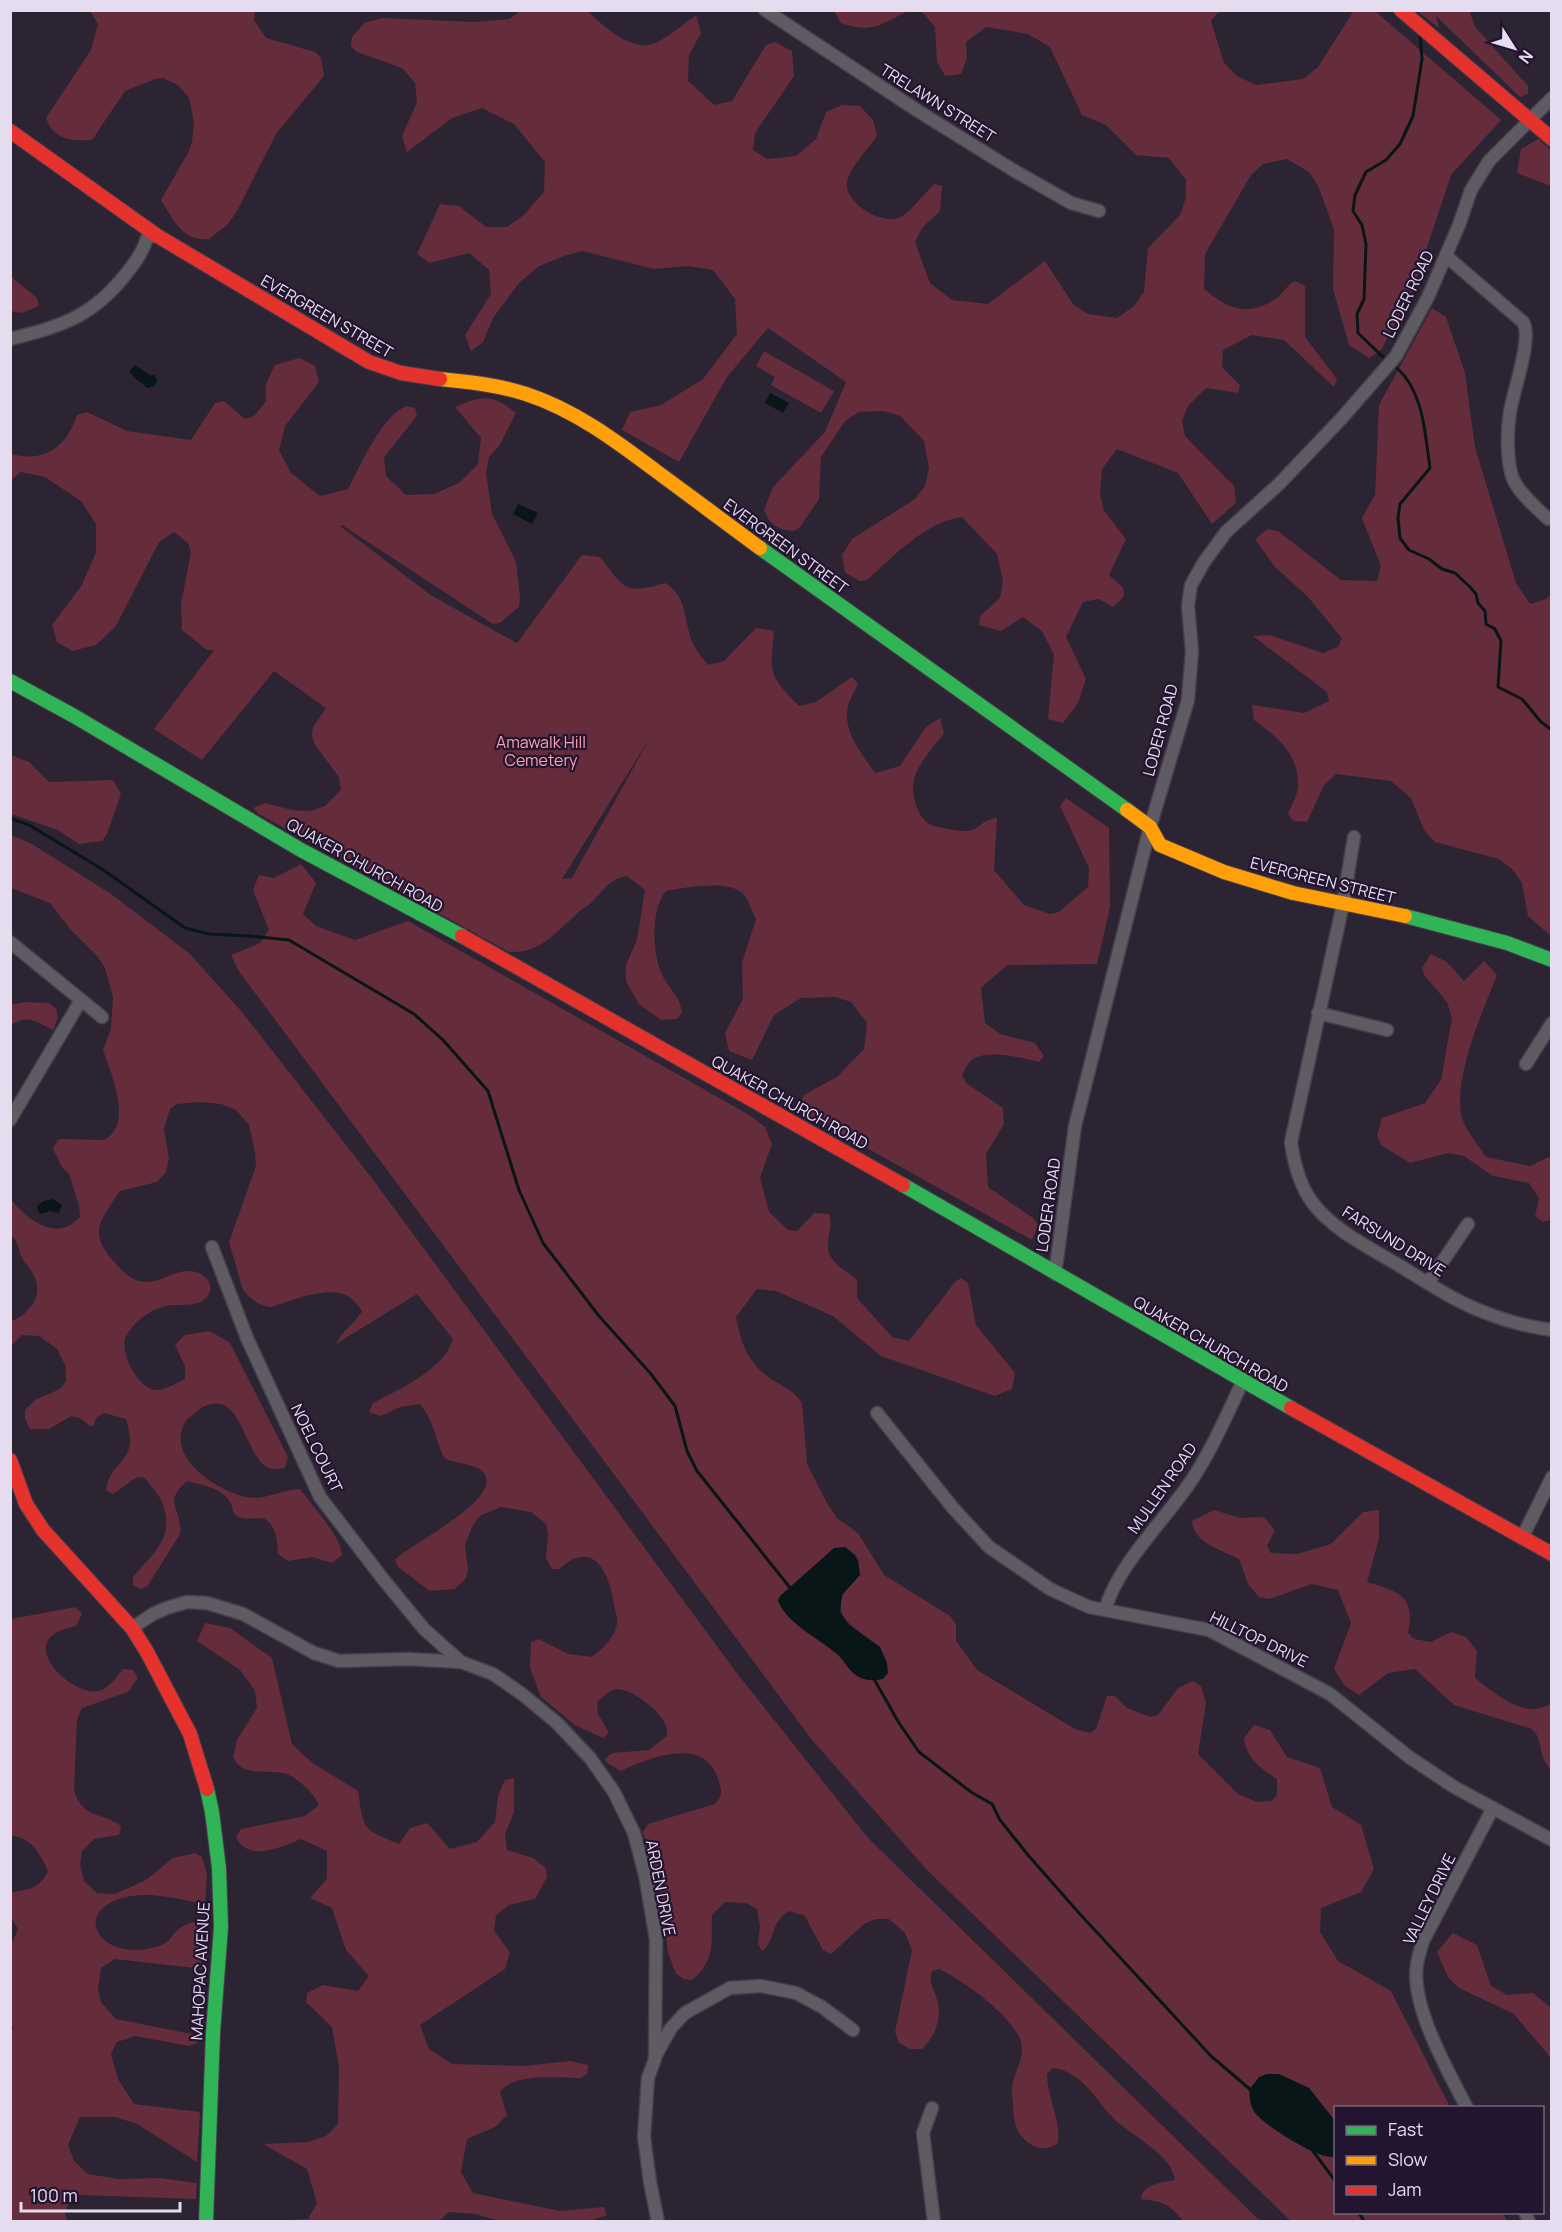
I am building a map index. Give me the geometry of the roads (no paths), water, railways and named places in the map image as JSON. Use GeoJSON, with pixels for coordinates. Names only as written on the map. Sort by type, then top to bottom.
{"type":"FeatureCollection","features":[{"type":"Feature","properties":{"kind":"street","name":"TRELAWN STREET"},"geometry":{"type":"LineString","coordinates":[[765,10],[918,111],[1013,170],[1071,203],[1099,211]]}},
{"type":"Feature","properties":{"kind":"street"},"geometry":{"type":"LineString","coordinates":[[1401,10],[1551,139]]}},
{"type":"Feature","properties":{"kind":"street","name":"LODER ROAD"},"geometry":{"type":"LineString","coordinates":[[1055,1274],[1075,1126],[1150,827],[1189,693],[1192,651],[1188,606],[1191,585],[1196,573],[1226,532],[1292,470],[1341,419],[1396,356],[1420,314],[1446,256],[1471,190],[1489,161],[1551,98]]}},
{"type":"Feature","properties":{"kind":"street","name":"EVERGREEN STREET"},"geometry":{"type":"LineString","coordinates":[[10,131],[156,235],[389,371],[407,376],[493,385],[534,395],[574,413],[1150,827],[1160,845],[1224,872],[1293,893],[1433,922],[1507,943],[1551,960]]}},
{"type":"Feature","properties":{"kind":"street"},"geometry":{"type":"LineString","coordinates":[[10,339],[56,327],[89,311],[110,294],[142,253],[147,238],[156,235]]}},
{"type":"Feature","properties":{"kind":"street"},"geometry":{"type":"LineString","coordinates":[[1446,256],[1523,322],[1527,328],[1527,342],[1510,413],[1509,466],[1515,483],[1548,519]]}},
{"type":"Feature","properties":{"kind":"street","name":"QUAKER CHURCH ROAD"},"geometry":{"type":"LineString","coordinates":[[10,681],[74,716],[301,850],[499,956],[1243,1381],[1551,1554]]}},
{"type":"Feature","properties":{"kind":"street","name":"FARSUND DRIVE"},"geometry":{"type":"LineString","coordinates":[[1354,837],[1343,904],[1291,1142],[1293,1164],[1313,1204],[1328,1219],[1358,1241],[1480,1311],[1532,1327],[1551,1330]]}},
{"type":"Feature","properties":{"kind":"street"},"geometry":{"type":"LineString","coordinates":[[10,942],[102,1017]]}},
{"type":"Feature","properties":{"kind":"street"},"geometry":{"type":"LineString","coordinates":[[10,1120],[81,1000]]}},
{"type":"Feature","properties":{"kind":"street"},"geometry":{"type":"LineString","coordinates":[[1318,1013],[1387,1030]]}},
{"type":"Feature","properties":{"kind":"street"},"geometry":{"type":"LineString","coordinates":[[1526,1064],[1551,1023]]}},
{"type":"Feature","properties":{"kind":"street"},"geometry":{"type":"LineString","coordinates":[[1428,1283],[1468,1224]]}},
{"type":"Feature","properties":{"kind":"street","name":"NOEL COURT"},"geometry":{"type":"LineString","coordinates":[[212,1247],[247,1338],[320,1497],[424,1629],[461,1662]]}},
{"type":"Feature","properties":{"kind":"street","name":"MULLEN ROAD"},"geometry":{"type":"LineString","coordinates":[[1105,1610],[1109,1594],[1207,1455],[1243,1381]]}},
{"type":"Feature","properties":{"kind":"street","name":"HILLTOP DRIVE"},"geometry":{"type":"LineString","coordinates":[[877,1413],[953,1508],[989,1547],[1050,1589],[1089,1607],[1209,1630],[1330,1694],[1409,1757],[1454,1787],[1551,1840]]}},
{"type":"Feature","properties":{"kind":"street","name":"MAHOPAC AVENUE"},"geometry":{"type":"LineString","coordinates":[[10,1460],[26,1504],[42,1530],[132,1628],[147,1652],[190,1734],[202,1770],[212,1812],[218,1859],[221,1927],[213,2033],[206,2222]]}},
{"type":"Feature","properties":{"kind":"street"},"geometry":{"type":"LineString","coordinates":[[1522,1538],[1551,1477]]}},
{"type":"Feature","properties":{"kind":"street","name":"ARDEN DRIVE"},"geometry":{"type":"LineString","coordinates":[[132,1628],[167,1608],[187,1602],[207,1603],[243,1614],[314,1653],[339,1661],[408,1659],[461,1662],[493,1674],[557,1723],[596,1766],[614,1792],[634,1833],[645,1875],[656,1940],[655,2059],[648,2078],[644,2137],[658,2222]]}},
{"type":"Feature","properties":{"kind":"street","name":"VALLEY DRIVE"},"geometry":{"type":"LineString","coordinates":[[1466,2106],[1424,2018],[1417,1985],[1416,1965],[1423,1941],[1493,1808]]}},
{"type":"Feature","properties":{"kind":"street"},"geometry":{"type":"LineString","coordinates":[[655,2059],[671,2028],[685,2013],[730,1988],[761,1986],[796,1993],[822,2007],[853,2030]]}},
{"type":"Feature","properties":{"kind":"street"},"geometry":{"type":"LineString","coordinates":[[932,2108],[922,2133],[934,2222]]}},
{"type":"Feature","properties":{"kind":"waterway"},"geometry":{"type":"LineString","coordinates":[[1383,357],[1358,333],[1357,314],[1364,299],[1366,244],[1362,225],[1353,211],[1355,195],[1366,172],[1386,160],[1400,144],[1413,116],[1422,59],[1420,35]]}},
{"type":"Feature","properties":{"kind":"waterway"},"geometry":{"type":"LineString","coordinates":[[1397,368],[1406,378],[1418,401],[1430,468],[1400,504],[1398,518],[1400,538],[1409,550],[1429,559],[1442,569],[1455,573],[1476,594],[1478,603],[1485,611],[1486,624],[1495,629],[1501,641],[1498,687],[1522,699],[1541,722],[1552,730]]}},
{"type":"Feature","properties":{"kind":"waterway"},"geometry":{"type":"LineString","coordinates":[[10,818],[29,825],[102,869],[185,928],[209,934],[289,940],[414,1014],[443,1040],[488,1091],[519,1190],[543,1243],[599,1316],[651,1374],[675,1406],[687,1451],[697,1471],[791,1589]]}},
{"type":"Feature","properties":{"kind":"waterway"},"geometry":{"type":"LineString","coordinates":[[874,1679],[899,1723],[919,1752],[971,1792],[992,1804],[1000,1820],[1079,1913],[1211,2056],[1252,2091]]}},
{"type":"Feature","properties":{"kind":"waterway"},"geometry":{"type":"LineString","coordinates":[[1310,2147],[1334,2179]]}},
{"type":"Feature","properties":{"kind":"waterway"},"geometry":{"type":"LineString","coordinates":[[1359,2214],[1365,2222]]}},
{"type":"Feature","properties":{"kind":"park label","name":"Amawalk Hill Cemetery"},"geometry":{"type":"Point","coordinates":[541,751]}}]}
